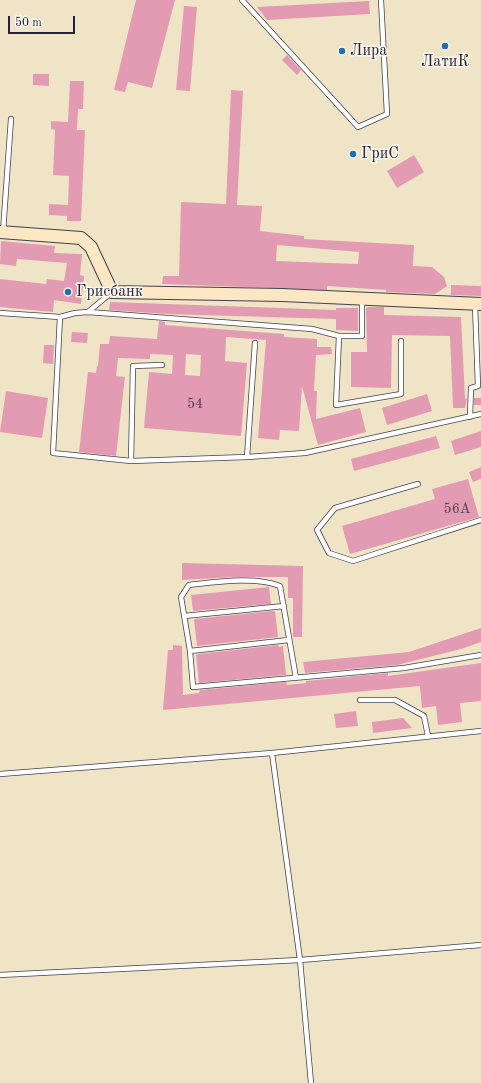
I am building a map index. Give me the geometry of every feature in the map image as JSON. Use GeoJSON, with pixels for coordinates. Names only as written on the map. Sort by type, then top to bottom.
{"type":"FeatureCollection","features":[{"type":"Feature","properties":{"kind":"street"},"geometry":{"type":"LineString","coordinates":[[1,232],[82,238],[91,247],[112,292],[282,295],[478,303]]}},
{"type":"Feature","properties":{"kind":"lane"},"geometry":{"type":"LineString","coordinates":[[242,0],[358,127],[387,114],[381,0]]}},
{"type":"Feature","properties":{"kind":"lane"},"geometry":{"type":"LineString","coordinates":[[1,232],[11,120]]}},
{"type":"Feature","properties":{"kind":"lane"},"geometry":{"type":"LineString","coordinates":[[88,312],[112,292]]}},
{"type":"Feature","properties":{"kind":"lane"},"geometry":{"type":"LineString","coordinates":[[0,313],[60,317],[75,313],[88,312],[312,329],[339,336],[362,336],[362,299]]}},
{"type":"Feature","properties":{"kind":"lane"},"geometry":{"type":"LineString","coordinates":[[470,417],[471,388],[478,386],[478,303]]}},
{"type":"Feature","properties":{"kind":"lane"},"geometry":{"type":"LineString","coordinates":[[60,317],[52,453],[131,461],[247,457],[305,453],[481,414]]}},
{"type":"Feature","properties":{"kind":"lane"},"geometry":{"type":"LineString","coordinates":[[339,336],[336,405],[401,394],[401,341]]}},
{"type":"Feature","properties":{"kind":"lane"},"geometry":{"type":"LineString","coordinates":[[247,457],[255,344]]}},
{"type":"Feature","properties":{"kind":"lane"},"geometry":{"type":"LineString","coordinates":[[131,461],[133,366],[162,365]]}},
{"type":"Feature","properties":{"kind":"lane"},"geometry":{"type":"LineString","coordinates":[[418,484],[335,508],[317,530],[329,553],[353,561],[481,520]]}},
{"type":"Feature","properties":{"kind":"lane"},"geometry":{"type":"LineString","coordinates":[[296,678],[280,586],[276,584],[256,582],[218,582],[189,585],[181,597],[190,651],[193,687],[296,678],[404,668],[480,655]]}},
{"type":"Feature","properties":{"kind":"lane"},"geometry":{"type":"LineString","coordinates":[[184,616],[284,606]]}},
{"type":"Feature","properties":{"kind":"lane"},"geometry":{"type":"LineString","coordinates":[[190,651],[289,640]]}},
{"type":"Feature","properties":{"kind":"lane"},"geometry":{"type":"LineString","coordinates":[[360,700],[395,700],[424,716],[428,736]]}},
{"type":"Feature","properties":{"kind":"lane"},"geometry":{"type":"LineString","coordinates":[[0,774],[272,753],[481,730]]}},
{"type":"Feature","properties":{"kind":"lane"},"geometry":{"type":"LineString","coordinates":[[272,753],[300,960],[311,1083]]}},
{"type":"Feature","properties":{"kind":"lane"},"geometry":{"type":"LineString","coordinates":[[0,975],[300,960],[481,945]]}},
{"type":"Feature","properties":{"kind":"building"},"geometry":{"type":"Polygon","coordinates":[[[136,0],[175,0],[152,88],[128,82],[125,92],[114,90],[136,0]]]}},
{"type":"Feature","properties":{"kind":"building"},"geometry":{"type":"Polygon","coordinates":[[[369,1],[370,14],[267,20],[257,7],[369,1]]]}},
{"type":"Feature","properties":{"kind":"building"},"geometry":{"type":"Polygon","coordinates":[[[184,6],[197,7],[190,91],[176,90],[184,6]]]}},
{"type":"Feature","properties":{"kind":"building"},"geometry":{"type":"Polygon","coordinates":[[[287,55],[301,70],[297,75],[282,60],[287,55]]]}},
{"type":"Feature","properties":{"kind":"building"},"geometry":{"type":"Polygon","coordinates":[[[33,74],[49,74],[49,86],[33,85],[33,74]]]}},
{"type":"Feature","properties":{"kind":"building"},"geometry":{"type":"Polygon","coordinates":[[[70,81],[84,81],[83,109],[78,109],[77,130],[85,130],[81,221],[67,221],[67,216],[49,215],[49,204],[68,205],[69,176],[53,175],[55,130],[51,129],[51,121],[68,122],[70,81]]]}},
{"type":"Feature","properties":{"kind":"building"},"geometry":{"type":"Polygon","coordinates":[[[231,90],[243,91],[237,205],[262,206],[260,231],[304,236],[304,239],[414,245],[413,266],[432,267],[444,277],[447,286],[435,294],[386,292],[386,290],[327,286],[327,290],[162,284],[163,276],[179,276],[181,202],[226,204],[231,90]],[[277,245],[276,261],[358,264],[359,252],[277,245]]]}},
{"type":"Feature","properties":{"kind":"building"},"geometry":{"type":"Polygon","coordinates":[[[414,155],[424,172],[397,188],[387,171],[414,155]]]}},
{"type":"Feature","properties":{"kind":"building"},"geometry":{"type":"Polygon","coordinates":[[[1,241],[55,246],[54,253],[82,254],[80,275],[84,276],[81,304],[54,300],[53,312],[0,307],[0,279],[46,284],[47,279],[64,281],[67,263],[17,259],[16,266],[0,264],[1,241]]]}},
{"type":"Feature","properties":{"kind":"building"},"geometry":{"type":"Polygon","coordinates":[[[451,285],[481,286],[481,296],[451,295],[451,285]]]}},
{"type":"Feature","properties":{"kind":"building"},"geometry":{"type":"Polygon","coordinates":[[[110,302],[336,310],[336,308],[358,308],[358,331],[336,330],[336,319],[166,314],[109,310],[110,302]]]}},
{"type":"Feature","properties":{"kind":"building"},"geometry":{"type":"Polygon","coordinates":[[[384,307],[384,315],[461,317],[465,399],[467,398],[465,408],[453,408],[450,336],[392,335],[391,388],[351,387],[351,352],[367,352],[366,308],[384,307]]]}},
{"type":"Feature","properties":{"kind":"building"},"geometry":{"type":"Polygon","coordinates":[[[159,321],[165,322],[165,325],[284,334],[284,337],[317,339],[317,347],[331,347],[332,354],[316,355],[314,391],[317,391],[316,419],[360,408],[366,432],[318,445],[302,386],[299,431],[280,430],[279,440],[258,438],[266,340],[226,337],[225,361],[247,363],[241,436],[144,428],[149,372],[172,374],[173,355],[150,354],[150,359],[118,358],[116,376],[125,377],[116,456],[79,452],[88,372],[96,373],[100,344],[109,344],[110,336],[157,339],[159,321]],[[186,354],[185,375],[200,376],[201,355],[186,354]]]}},
{"type":"Feature","properties":{"kind":"building"},"geometry":{"type":"Polygon","coordinates":[[[72,332],[88,333],[87,343],[71,342],[72,332]]]}},
{"type":"Feature","properties":{"kind":"building"},"geometry":{"type":"Polygon","coordinates":[[[44,345],[54,345],[53,364],[43,363],[44,345]]]}},
{"type":"Feature","properties":{"kind":"building"},"geometry":{"type":"Polygon","coordinates":[[[6,391],[48,398],[42,438],[0,432],[6,391]]]}},
{"type":"Feature","properties":{"kind":"building"},"geometry":{"type":"Polygon","coordinates":[[[427,394],[432,411],[387,425],[382,408],[427,394]]]}},
{"type":"Feature","properties":{"kind":"building"},"geometry":{"type":"Polygon","coordinates":[[[474,398],[481,398],[481,405],[474,405],[474,398]]]}},
{"type":"Feature","properties":{"kind":"building"},"geometry":{"type":"Polygon","coordinates":[[[481,431],[481,447],[455,455],[451,441],[481,431]]]}},
{"type":"Feature","properties":{"kind":"building"},"geometry":{"type":"Polygon","coordinates":[[[436,436],[440,448],[354,471],[351,459],[436,436]]]}},
{"type":"Feature","properties":{"kind":"building"},"geometry":{"type":"Polygon","coordinates":[[[481,467],[481,479],[473,482],[469,472],[481,467]]]}},
{"type":"Feature","properties":{"kind":"building"},"geometry":{"type":"Polygon","coordinates":[[[468,479],[479,517],[350,554],[342,526],[435,499],[432,489],[468,479]]]}},
{"type":"Feature","properties":{"kind":"building"},"geometry":{"type":"Polygon","coordinates":[[[182,563],[303,566],[302,637],[293,637],[293,598],[288,598],[288,577],[235,577],[182,580],[182,563]]]}},
{"type":"Feature","properties":{"kind":"building"},"geometry":{"type":"Polygon","coordinates":[[[269,587],[271,604],[193,611],[191,595],[269,587]]]}},
{"type":"Feature","properties":{"kind":"building"},"geometry":{"type":"Polygon","coordinates":[[[275,611],[278,637],[197,646],[194,619],[275,611]]]}},
{"type":"Feature","properties":{"kind":"building"},"geometry":{"type":"Polygon","coordinates":[[[481,628],[481,642],[461,649],[397,665],[305,673],[303,662],[409,652],[481,628]]]}},
{"type":"Feature","properties":{"kind":"building"},"geometry":{"type":"Polygon","coordinates":[[[173,645],[182,646],[183,695],[199,693],[200,690],[286,682],[287,685],[306,683],[306,681],[388,673],[388,676],[481,663],[481,701],[460,703],[462,722],[438,725],[436,706],[422,708],[420,686],[163,710],[168,650],[173,650],[173,645]]]}},
{"type":"Feature","properties":{"kind":"building"},"geometry":{"type":"Polygon","coordinates":[[[278,645],[279,647],[283,646],[286,675],[199,683],[196,655],[198,654],[278,645]]]}},
{"type":"Feature","properties":{"kind":"building"},"geometry":{"type":"Polygon","coordinates":[[[356,711],[358,726],[336,728],[334,714],[356,711]]]}},
{"type":"Feature","properties":{"kind":"building"},"geometry":{"type":"Polygon","coordinates":[[[403,718],[412,728],[373,733],[372,722],[403,718]]]}},
{"type":"Feature","properties":{"kind":"place","name":"ЛатиК"},"geometry":{"type":"Point","coordinates":[445,46]}},
{"type":"Feature","properties":{"kind":"place","name":"Лира"},"geometry":{"type":"Point","coordinates":[342,51]}},
{"type":"Feature","properties":{"kind":"place","name":"ГриС"},"geometry":{"type":"Point","coordinates":[353,154]}},
{"type":"Feature","properties":{"kind":"place","name":"Грисбанк"},"geometry":{"type":"Point","coordinates":[68,292]}}]}
